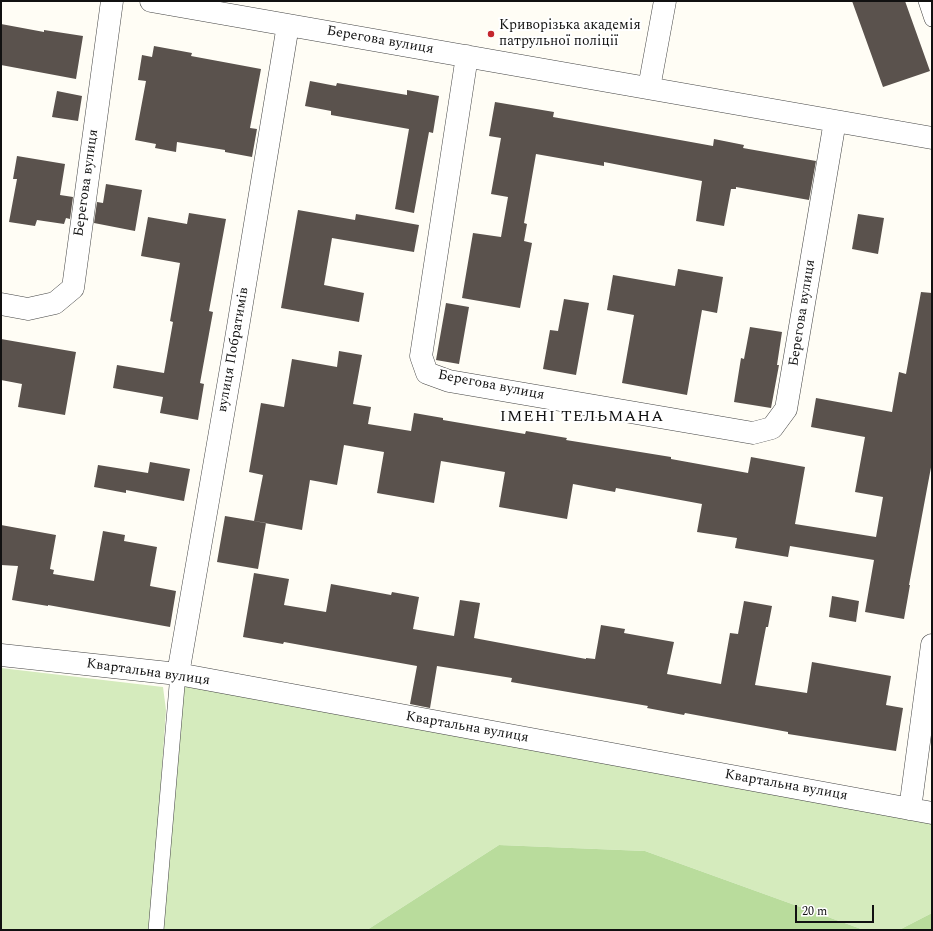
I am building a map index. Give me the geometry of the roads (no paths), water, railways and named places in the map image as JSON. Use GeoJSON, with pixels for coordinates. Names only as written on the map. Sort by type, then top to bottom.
{"type":"FeatureCollection","features":[{"type":"Feature","properties":{"kind":"street","name":"Берегова вулиця"},"geometry":{"type":"LineString","coordinates":[[1,304],[28,309],[55,303],[73,288],[112,1]]}},
{"type":"Feature","properties":{"kind":"street","name":"Берегова вулиця"},"geometry":{"type":"LineString","coordinates":[[151,1],[932,138]]}},
{"type":"Feature","properties":{"kind":"street"},"geometry":{"type":"LineString","coordinates":[[649,88],[665,1]]}},
{"type":"Feature","properties":{"kind":"street","name":"вулиця Побратимів"},"geometry":{"type":"LineString","coordinates":[[178,674],[232,364],[288,25]]}},
{"type":"Feature","properties":{"kind":"street","name":"Берегова вулиця"},"geometry":{"type":"LineString","coordinates":[[467,56],[421,356],[427,373],[449,381],[753,434],[772,428],[786,409],[835,121]]}},
{"type":"Feature","properties":{"kind":"street"},"geometry":{"type":"LineString","coordinates":[[910,809],[932,645]]}},
{"type":"Feature","properties":{"kind":"street","name":"Квартальна вулиця"},"geometry":{"type":"LineString","coordinates":[[1,655],[178,674],[932,813]]}},
{"type":"Feature","properties":{"kind":"lane"},"geometry":{"type":"LineString","coordinates":[[926,1],[932,19]]}},
{"type":"Feature","properties":{"kind":"lane"},"geometry":{"type":"LineString","coordinates":[[156,930],[178,674]]}},
{"type":"Feature","properties":{"kind":"place","name":"Криворізька академія патрульної поліції"},"geometry":{"type":"Point","coordinates":[491,34]}},
{"type":"Feature","properties":{"kind":"district","name":"ІМЕНІ ТЕЛЬМАНА"},"geometry":{"type":"Point","coordinates":[582,418]}}]}
